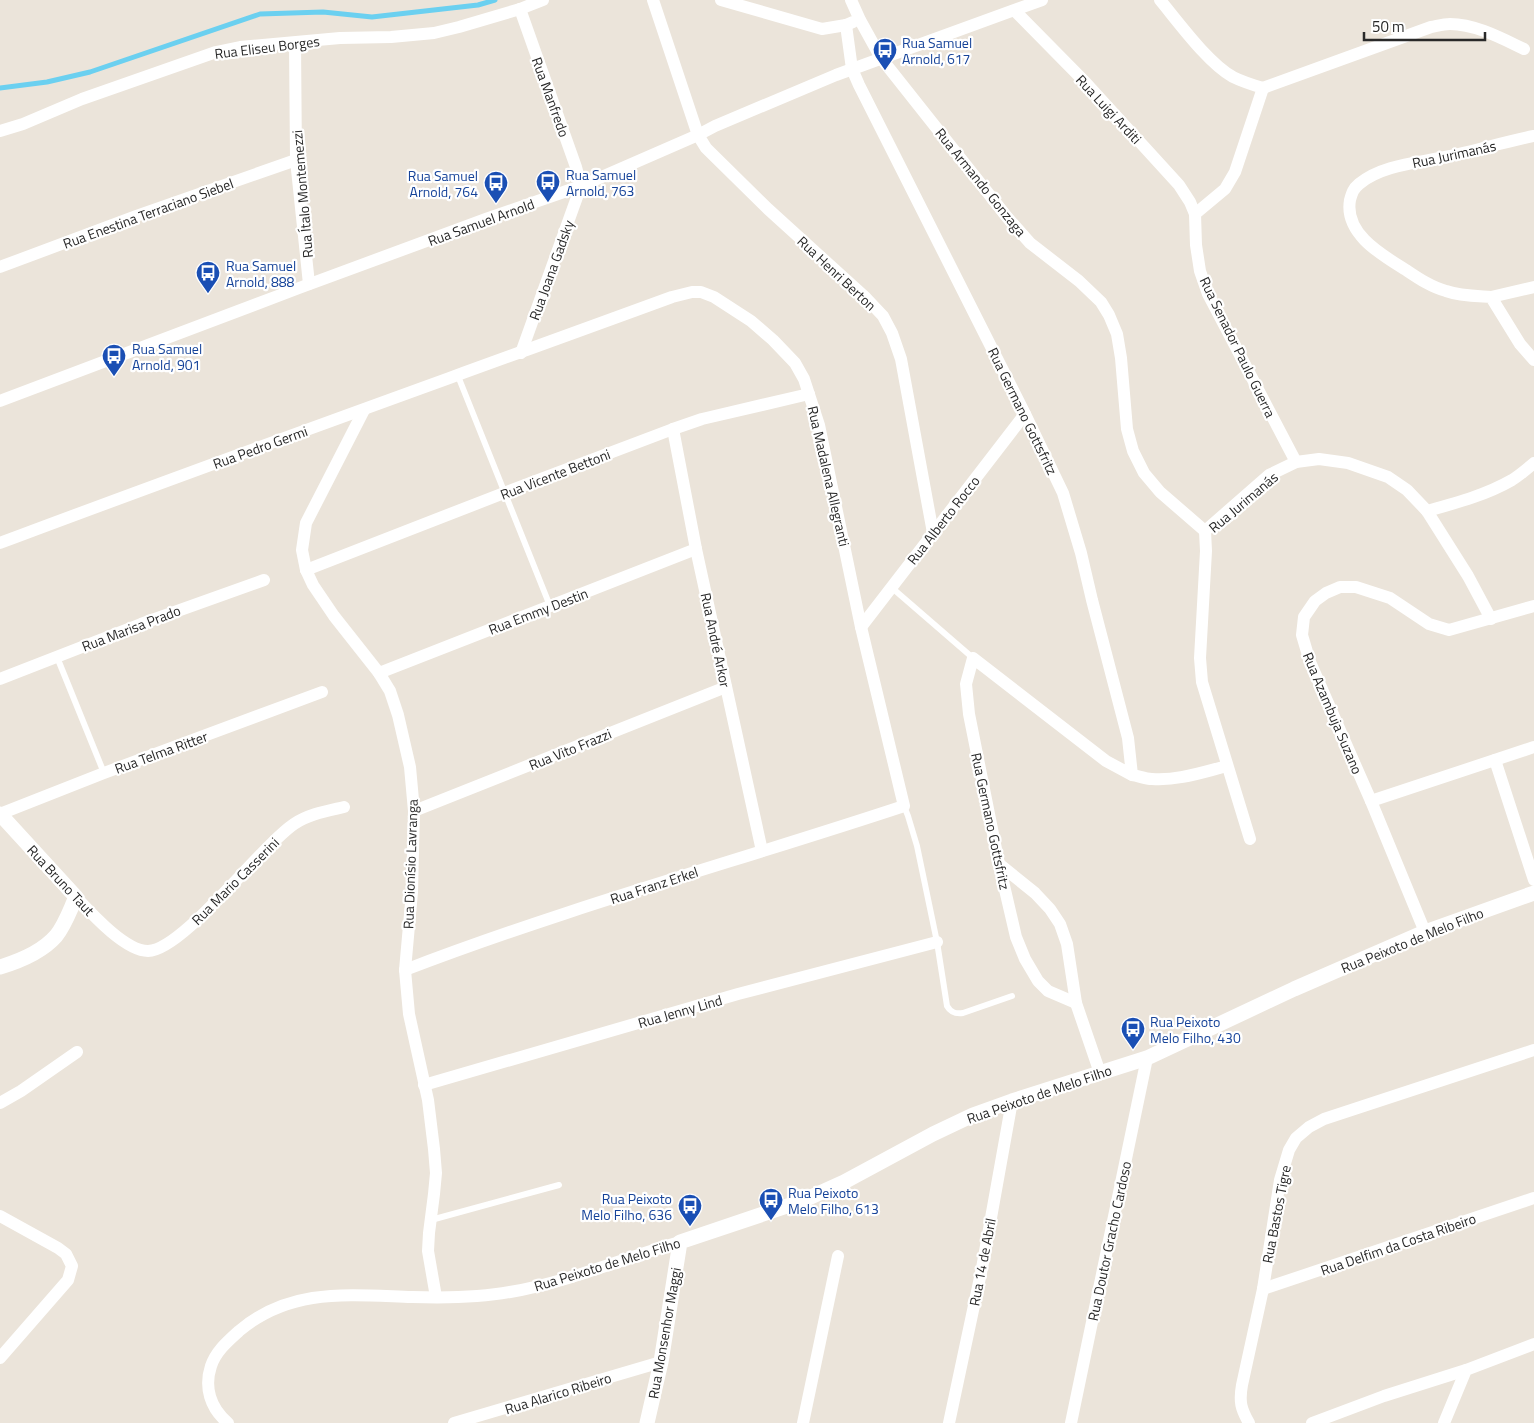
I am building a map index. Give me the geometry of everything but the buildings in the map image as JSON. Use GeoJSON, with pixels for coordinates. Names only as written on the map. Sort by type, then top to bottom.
{"type":"FeatureCollection","features":[{"type":"Feature","properties":{"kind":"street","name":"Rua Eliseu Borges"},"geometry":{"type":"LineString","coordinates":[[0,131],[23,124],[82,99],[216,52],[340,38],[391,37],[434,33],[520,9],[543,0]]}},
{"type":"Feature","properties":{"kind":"street","name":"Rua Henri Berton"},"geometry":{"type":"LineString","coordinates":[[654,0],[698,135],[706,148],[768,209],[866,298],[882,316],[892,333],[901,358],[933,533]]}},
{"type":"Feature","properties":{"kind":"street"},"geometry":{"type":"LineString","coordinates":[[721,0],[822,29],[846,25],[860,20]]}},
{"type":"Feature","properties":{"kind":"street","name":"Rua Armando Gonzaga"},"geometry":{"type":"LineString","coordinates":[[851,0],[881,58],[1007,217],[1030,243],[1079,281],[1101,302],[1109,315],[1116,334],[1121,358],[1127,428],[1133,451],[1144,473],[1160,492],[1205,531]]}},
{"type":"Feature","properties":{"kind":"street","name":"Rua Samuel Arnold"},"geometry":{"type":"LineString","coordinates":[[0,401],[309,284],[581,186],[715,126],[852,69],[1042,0]]}},
{"type":"Feature","properties":{"kind":"street"},"geometry":{"type":"LineString","coordinates":[[1160,0],[1216,64],[1232,76],[1263,88],[1430,27],[1448,24],[1460,24],[1475,28],[1524,49]]}},
{"type":"Feature","properties":{"kind":"street","name":"Rua Manfredo"},"geometry":{"type":"LineString","coordinates":[[520,9],[581,186]]}},
{"type":"Feature","properties":{"kind":"street","name":"Rua Luigi Arditi"},"geometry":{"type":"LineString","coordinates":[[1015,11],[1086,83],[1179,185],[1195,214]]}},
{"type":"Feature","properties":{"kind":"street","name":"Rua Germano Gottsfritz"},"geometry":{"type":"LineString","coordinates":[[846,25],[852,69],[859,85],[1060,485],[1073,523],[1128,738],[1132,775]]}},
{"type":"Feature","properties":{"kind":"street","name":"Rua Ítalo Montemezzi"},"geometry":{"type":"LineString","coordinates":[[295,43],[296,160],[309,284]]}},
{"type":"Feature","properties":{"kind":"street"},"geometry":{"type":"LineString","coordinates":[[1195,214],[1225,189],[1235,172],[1263,88]]}},
{"type":"Feature","properties":{"kind":"street","name":"Rua Jurimanás"},"geometry":{"type":"LineString","coordinates":[[1534,136],[1444,158],[1400,166],[1377,174],[1360,183],[1352,192],[1349,206],[1353,221],[1362,236],[1376,250],[1422,280],[1445,291],[1491,297],[1534,287]]}},
{"type":"Feature","properties":{"kind":"street","name":"Rua Enestina Terraciano Siebel"},"geometry":{"type":"LineString","coordinates":[[0,267],[136,216],[296,160]]}},
{"type":"Feature","properties":{"kind":"street","name":"Rua Joana Gadsky"},"geometry":{"type":"LineString","coordinates":[[521,353],[581,186]]}},
{"type":"Feature","properties":{"kind":"street","name":"Rua Senador Paulo Guerra"},"geometry":{"type":"LineString","coordinates":[[1195,214],[1197,254],[1200,271],[1208,294],[1296,462]]}},
{"type":"Feature","properties":{"kind":"street","name":"Rua Madalena Allegranti"},"geometry":{"type":"LineString","coordinates":[[521,353],[672,297],[692,292],[701,292],[714,297],[743,316],[773,340],[795,363],[804,379],[819,425],[862,627],[904,806]]}},
{"type":"Feature","properties":{"kind":"street"},"geometry":{"type":"LineString","coordinates":[[1491,297],[1520,344],[1534,360]]}},
{"type":"Feature","properties":{"kind":"street","name":"Rua Pedro Germi"},"geometry":{"type":"LineString","coordinates":[[0,543],[173,478],[521,353]]}},
{"type":"Feature","properties":{"kind":"street","name":"Rua Vicente Bettoni"},"geometry":{"type":"LineString","coordinates":[[306,570],[673,429],[702,419],[809,394]]}},
{"type":"Feature","properties":{"kind":"street","name":"Rua Dionísio Lavranga"},"geometry":{"type":"LineString","coordinates":[[364,410],[306,522],[302,550],[306,570],[313,585],[390,691],[398,715],[410,767],[414,811],[412,892],[405,970],[409,1014],[430,1116],[436,1173],[428,1251],[436,1297]]}},
{"type":"Feature","properties":{"kind":"street","name":"Rua Alberto Rocco"},"geometry":{"type":"LineString","coordinates":[[862,627],[1025,414]]}},
{"type":"Feature","properties":{"kind":"street","name":"Rua André Arkor"},"geometry":{"type":"LineString","coordinates":[[673,429],[696,549],[762,851]]}},
{"type":"Feature","properties":{"kind":"street","name":"Rua Jurimanás"},"geometry":{"type":"LineString","coordinates":[[1250,839],[1202,682],[1200,658],[1206,551],[1205,531],[1270,475],[1296,462],[1319,459],[1348,463],[1388,477],[1407,490],[1427,511],[1468,576],[1491,619]]}},
{"type":"Feature","properties":{"kind":"street"},"geometry":{"type":"LineString","coordinates":[[1427,511],[1468,499],[1492,489],[1513,479],[1534,463]]}},
{"type":"Feature","properties":{"kind":"street","name":"Rua Emmy Destin"},"geometry":{"type":"LineString","coordinates":[[379,674],[696,549]]}},
{"type":"Feature","properties":{"kind":"street","name":"Rua Marisa Prado"},"geometry":{"type":"LineString","coordinates":[[0,679],[141,624],[264,580]]}},
{"type":"Feature","properties":{"kind":"street","name":"Rua Azambuja Suzano"},"geometry":{"type":"LineString","coordinates":[[1425,932],[1371,801],[1310,662],[1302,635],[1304,617],[1314,601],[1340,587],[1356,587],[1390,598],[1429,624],[1449,630],[1534,606]]}},
{"type":"Feature","properties":{"kind":"street"},"geometry":{"type":"LineString","coordinates":[[973,658],[1106,761],[1132,775],[1166,780],[1227,766]]}},
{"type":"Feature","properties":{"kind":"street","name":"Rua Germano Gottsfritz"},"geometry":{"type":"LineString","coordinates":[[973,658],[966,684],[967,696],[999,864],[1016,937],[1025,959],[1038,981],[1048,990],[1076,1003]]}},
{"type":"Feature","properties":{"kind":"street","name":"Rua Vito Frazzi"},"geometry":{"type":"LineString","coordinates":[[414,811],[726,687]]}},
{"type":"Feature","properties":{"kind":"street","name":"Rua Telma Ritter"},"geometry":{"type":"LineString","coordinates":[[0,814],[322,692]]}},
{"type":"Feature","properties":{"kind":"street"},"geometry":{"type":"LineString","coordinates":[[1371,801],[1534,747]]}},
{"type":"Feature","properties":{"kind":"street"},"geometry":{"type":"LineString","coordinates":[[1494,760],[1534,880]]}},
{"type":"Feature","properties":{"kind":"street","name":"Rua Franz Erkel"},"geometry":{"type":"LineString","coordinates":[[405,970],[542,920],[904,806]]}},
{"type":"Feature","properties":{"kind":"street","name":"Rua Mario Casserini"},"geometry":{"type":"LineString","coordinates":[[126,943],[148,951],[160,948],[187,928],[293,825],[311,815],[344,807]]}},
{"type":"Feature","properties":{"kind":"street","name":"Rua Bruno Taut"},"geometry":{"type":"LineString","coordinates":[[0,814],[76,897],[126,943]]}},
{"type":"Feature","properties":{"kind":"street"},"geometry":{"type":"LineString","coordinates":[[999,864],[1035,893],[1050,909],[1060,924],[1067,944],[1076,1003],[1100,1073]]}},
{"type":"Feature","properties":{"kind":"street","name":"Rua Peixoto de Melo Filho"},"geometry":{"type":"LineString","coordinates":[[228,1423],[212,1405],[208,1391],[208,1378],[217,1354],[227,1341],[247,1324],[274,1309],[297,1300],[324,1296],[368,1294],[436,1297],[477,1296],[510,1292],[556,1281],[680,1242],[802,1201],[844,1182],[933,1134],[973,1115],[1147,1058],[1294,989],[1425,932],[1534,894]]}},
{"type":"Feature","properties":{"kind":"street"},"geometry":{"type":"LineString","coordinates":[[0,967],[28,957],[56,936],[64,924],[76,897]]}},
{"type":"Feature","properties":{"kind":"street","name":"Rua Jenny Lind"},"geometry":{"type":"LineString","coordinates":[[424,1085],[738,994],[937,942]]}},
{"type":"Feature","properties":{"kind":"street","name":"Rua Bastos Tigre"},"geometry":{"type":"LineString","coordinates":[[1250,1423],[1243,1412],[1240,1399],[1263,1289],[1280,1180],[1289,1150],[1296,1138],[1309,1127],[1324,1120],[1534,1050]]}},
{"type":"Feature","properties":{"kind":"street"},"geometry":{"type":"LineString","coordinates":[[0,1103],[21,1091],[77,1052]]}},
{"type":"Feature","properties":{"kind":"street","name":"Rua Doutor Gracho Cardoso"},"geometry":{"type":"LineString","coordinates":[[1071,1423],[1147,1058]]}},
{"type":"Feature","properties":{"kind":"street","name":"Rua 14 de Abril"},"geometry":{"type":"LineString","coordinates":[[949,1423],[982,1268],[1012,1101]]}},
{"type":"Feature","properties":{"kind":"street","name":"Rua Delfim da Costa Ribeiro"},"geometry":{"type":"LineString","coordinates":[[1263,1289],[1534,1198]]}},
{"type":"Feature","properties":{"kind":"street"},"geometry":{"type":"LineString","coordinates":[[0,1216],[58,1248],[66,1254],[72,1266],[68,1280],[0,1358]]}},
{"type":"Feature","properties":{"kind":"street","name":"Rua Monsenhor Maggi"},"geometry":{"type":"LineString","coordinates":[[647,1423],[661,1362],[680,1242]]}},
{"type":"Feature","properties":{"kind":"street"},"geometry":{"type":"LineString","coordinates":[[802,1423],[838,1256]]}},
{"type":"Feature","properties":{"kind":"street"},"geometry":{"type":"LineString","coordinates":[[1312,1423],[1384,1396],[1466,1370],[1534,1344]]}},
{"type":"Feature","properties":{"kind":"street","name":"Rua Alarico Ribeiro"},"geometry":{"type":"LineString","coordinates":[[454,1423],[661,1362]]}},
{"type":"Feature","properties":{"kind":"street"},"geometry":{"type":"LineString","coordinates":[[1444,1423],[1466,1370]]}},
{"type":"Feature","properties":{"kind":"lane"},"geometry":{"type":"LineString","coordinates":[[458,376],[550,606]]}},
{"type":"Feature","properties":{"kind":"lane"},"geometry":{"type":"LineString","coordinates":[[891,587],[973,658]]}},
{"type":"Feature","properties":{"kind":"lane"},"geometry":{"type":"LineString","coordinates":[[57,657],[104,773]]}},
{"type":"Feature","properties":{"kind":"lane"},"geometry":{"type":"LineString","coordinates":[[904,806],[917,846],[937,942],[945,999],[950,1011],[956,1014],[963,1013],[1012,996]]}},
{"type":"Feature","properties":{"kind":"lane"},"geometry":{"type":"LineString","coordinates":[[431,1220],[560,1185]]}},
{"type":"Feature","properties":{"kind":"waterway"},"geometry":{"type":"LineString","coordinates":[[0,88],[47,82],[90,72],[260,14],[323,12],[372,17],[478,5],[495,0]]}},
{"type":"Feature","properties":{"kind":"place","name":"Rua Samuel Arnold, 617"},"geometry":{"type":"Point","coordinates":[885,71]}},
{"type":"Feature","properties":{"kind":"place","name":"Rua Samuel Arnold, 763"},"geometry":{"type":"Point","coordinates":[548,203]}},
{"type":"Feature","properties":{"kind":"place","name":"Rua Samuel Arnold, 764"},"geometry":{"type":"Point","coordinates":[496,204]}},
{"type":"Feature","properties":{"kind":"place","name":"Rua Samuel Arnold, 888"},"geometry":{"type":"Point","coordinates":[208,294]}},
{"type":"Feature","properties":{"kind":"place","name":"Rua Samuel Arnold, 901"},"geometry":{"type":"Point","coordinates":[114,377]}},
{"type":"Feature","properties":{"kind":"place","name":"Rua Peixoto Melo Filho, 430"},"geometry":{"type":"Point","coordinates":[1133,1050]}},
{"type":"Feature","properties":{"kind":"place","name":"Rua Peixoto Melo Filho, 613"},"geometry":{"type":"Point","coordinates":[771,1221]}},
{"type":"Feature","properties":{"kind":"place","name":"Rua Peixoto Melo Filho, 636"},"geometry":{"type":"Point","coordinates":[690,1227]}}]}
